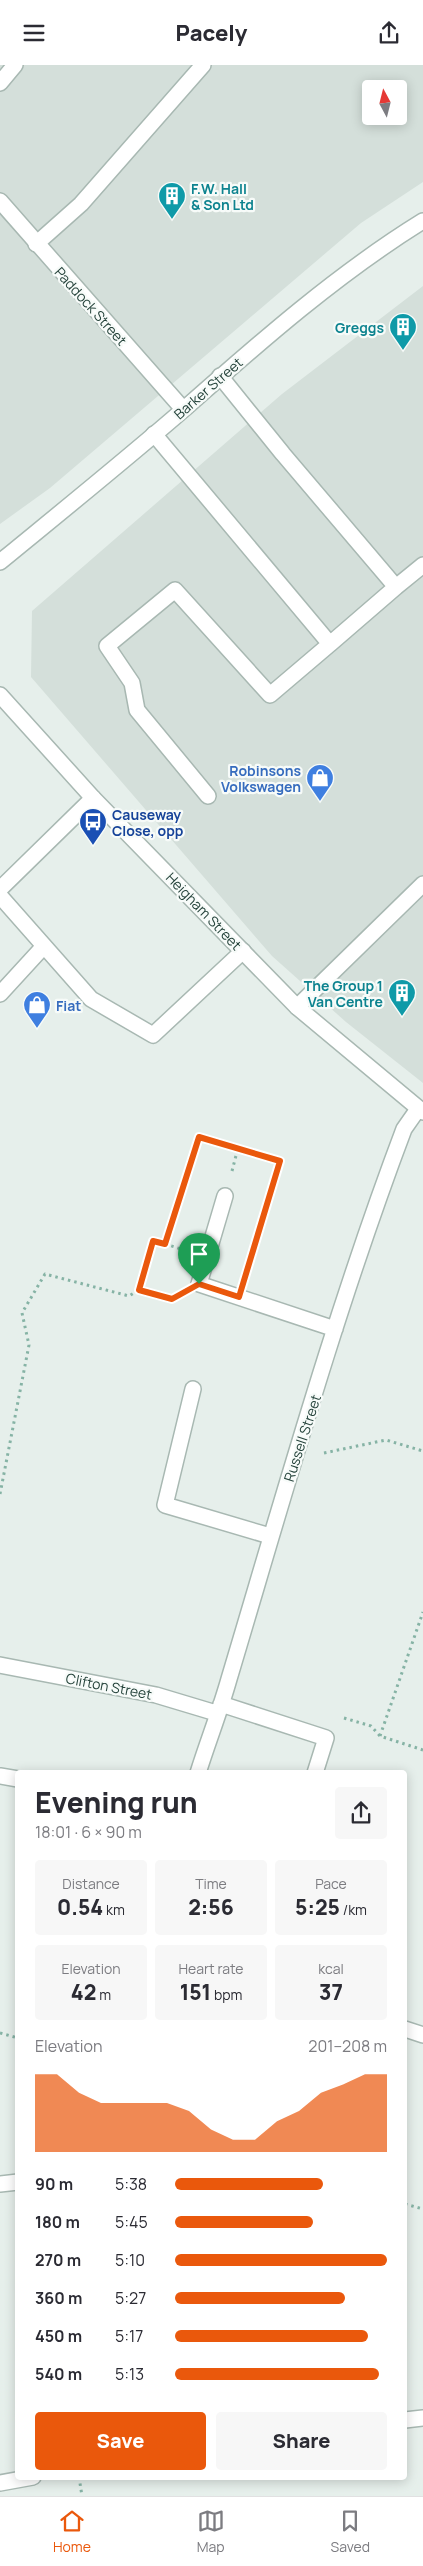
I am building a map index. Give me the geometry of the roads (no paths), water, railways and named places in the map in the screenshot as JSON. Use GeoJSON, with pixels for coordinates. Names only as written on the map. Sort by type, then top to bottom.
{"type":"FeatureCollection","features":[{"type":"Feature","properties":{"kind":"street"},"geometry":{"type":"LineString","coordinates":[[0,83],[16,65]]}},
{"type":"Feature","properties":{"kind":"street"},"geometry":{"type":"LineString","coordinates":[[36,244],[81,204],[203,65]]}},
{"type":"Feature","properties":{"kind":"street","name":"Paddock Street"},"geometry":{"type":"LineString","coordinates":[[0,201],[183,409]]}},
{"type":"Feature","properties":{"kind":"street","name":"Barker Street"},"geometry":{"type":"LineString","coordinates":[[0,563],[154,435],[220,376],[334,284],[398,236],[423,221]]}},
{"type":"Feature","properties":{"kind":"street"},"geometry":{"type":"LineString","coordinates":[[220,376],[295,469],[396,587]]}},
{"type":"Feature","properties":{"kind":"street"},"geometry":{"type":"LineString","coordinates":[[154,435],[330,644]]}},
{"type":"Feature","properties":{"kind":"street"},"geometry":{"type":"LineString","coordinates":[[208,796],[137,710],[132,683],[107,646],[174,591],[270,695],[423,565]]}},
{"type":"Feature","properties":{"kind":"street","name":"Heigham Street"},"geometry":{"type":"LineString","coordinates":[[0,695],[93,798],[297,1007],[421,1111]]}},
{"type":"Feature","properties":{"kind":"street"},"geometry":{"type":"LineString","coordinates":[[0,889],[93,798]]}},
{"type":"Feature","properties":{"kind":"street"},"geometry":{"type":"LineString","coordinates":[[297,1007],[423,884]]}},
{"type":"Feature","properties":{"kind":"street"},"geometry":{"type":"LineString","coordinates":[[0,896],[91,999],[153,1035],[243,951]]}},
{"type":"Feature","properties":{"kind":"street"},"geometry":{"type":"LineString","coordinates":[[0,994],[44,946]]}},
{"type":"Feature","properties":{"kind":"street","name":"Russell Street"},"geometry":{"type":"LineString","coordinates":[[199,1770],[335,1329],[404,1129],[421,1111]]}},
{"type":"Feature","properties":{"kind":"street"},"geometry":{"type":"LineString","coordinates":[[225,1196],[199,1284],[335,1329]]}},
{"type":"Feature","properties":{"kind":"street"},"geometry":{"type":"LineString","coordinates":[[193,1389],[165,1505],[270,1536]]}},
{"type":"Feature","properties":{"kind":"street","name":"Clifton Street"},"geometry":{"type":"LineString","coordinates":[[0,1665],[156,1695],[218,1709],[326,1738],[316,1770]]}},
{"type":"Feature","properties":{"kind":"street"},"geometry":{"type":"LineString","coordinates":[[0,1776],[15,1778]]}},
{"type":"Feature","properties":{"kind":"street"},"geometry":{"type":"LineString","coordinates":[[407,2030],[423,2035]]}},
{"type":"Feature","properties":{"kind":"street"},"geometry":{"type":"LineString","coordinates":[[0,2184],[15,2182]]}},
{"type":"Feature","properties":{"kind":"street"},"geometry":{"type":"LineString","coordinates":[[407,2421],[423,2418]]}},
{"type":"Feature","properties":{"kind":"street"},"geometry":{"type":"LineString","coordinates":[[0,2483],[16,2480]]}},
{"type":"Feature","properties":{"kind":"place","name":"F.W. Hall & Son Ltd"},"geometry":{"type":"Point","coordinates":[172,220]}},
{"type":"Feature","properties":{"kind":"place","name":"Greggs"},"geometry":{"type":"Point","coordinates":[403,351]}},
{"type":"Feature","properties":{"kind":"place","name":"Robinsons Volkswagen"},"geometry":{"type":"Point","coordinates":[320,802]}},
{"type":"Feature","properties":{"kind":"place","name":"Causeway Close, opp"},"geometry":{"type":"Point","coordinates":[93,846]}},
{"type":"Feature","properties":{"kind":"place","name":"The Group 1 Van Centre"},"geometry":{"type":"Point","coordinates":[402,1017]}},
{"type":"Feature","properties":{"kind":"place","name":"Fiat"},"geometry":{"type":"Point","coordinates":[37,1029]}}]}
